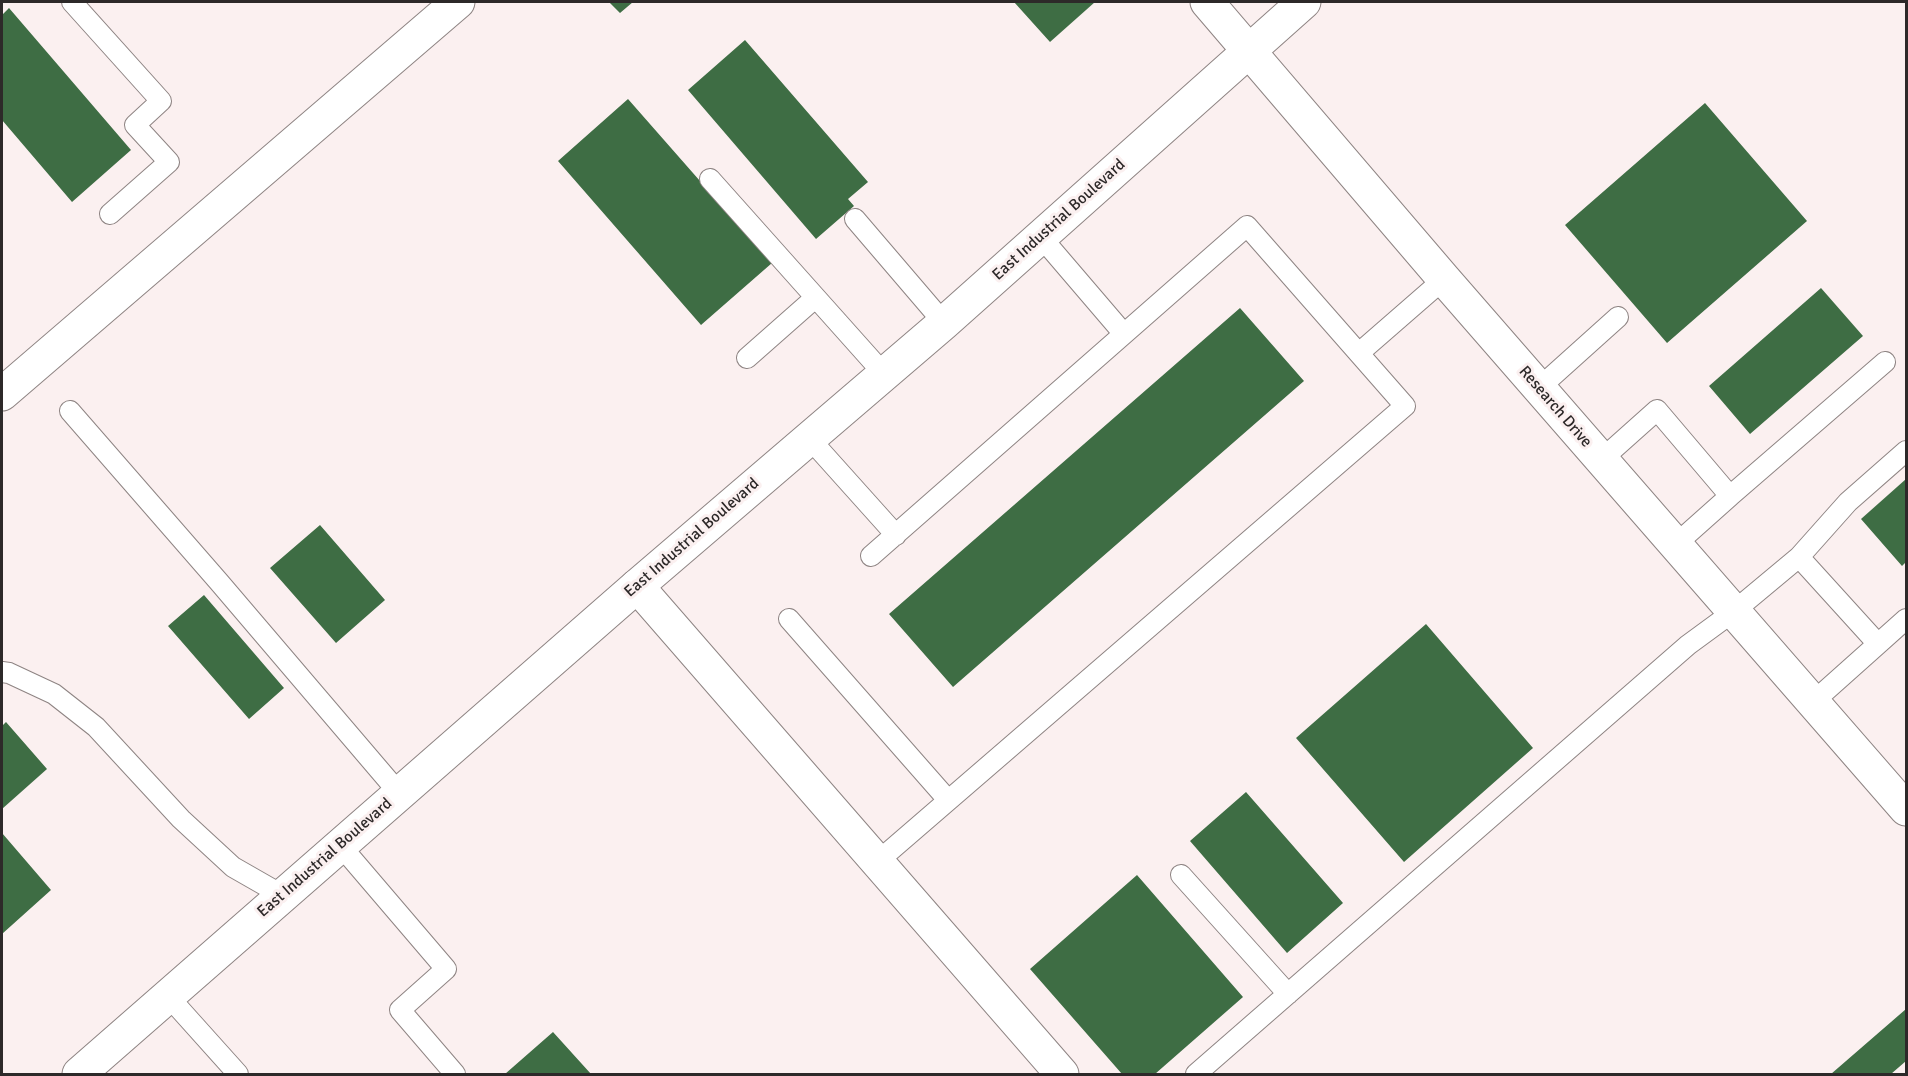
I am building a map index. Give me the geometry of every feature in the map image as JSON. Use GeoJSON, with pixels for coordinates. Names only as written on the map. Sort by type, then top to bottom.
{"type":"FeatureCollection","features":[{"type":"Feature","properties":{"kind":"street"},"geometry":{"type":"LineString","coordinates":[[2,394],[458,2]]}},
{"type":"Feature","properties":{"kind":"street","name":"Research Drive"},"geometry":{"type":"LineString","coordinates":[[1207,2],[1444,279],[1906,810]]}},
{"type":"Feature","properties":{"kind":"street","name":"East Industrial Boulevard"},"geometry":{"type":"LineString","coordinates":[[79,1074],[637,586],[944,323],[1304,2]]}},
{"type":"Feature","properties":{"kind":"street"},"geometry":{"type":"LineString","coordinates":[[637,586],[1062,1074]]}},
{"type":"Feature","properties":{"kind":"lane"},"geometry":{"type":"LineString","coordinates":[[72,2],[161,101],[135,125],[169,162],[110,214]]}},
{"type":"Feature","properties":{"kind":"lane"},"geometry":{"type":"LineString","coordinates":[[710,179],[884,374]]}},
{"type":"Feature","properties":{"kind":"lane"},"geometry":{"type":"LineString","coordinates":[[855,219],[944,323]]}},
{"type":"Feature","properties":{"kind":"lane"},"geometry":{"type":"LineString","coordinates":[[871,556],[1247,226],[1405,406],[877,862]]}},
{"type":"Feature","properties":{"kind":"lane"},"geometry":{"type":"LineString","coordinates":[[1041,237],[1124,334]]}},
{"type":"Feature","properties":{"kind":"lane"},"geometry":{"type":"LineString","coordinates":[[1359,353],[1444,279]]}},
{"type":"Feature","properties":{"kind":"lane"},"geometry":{"type":"LineString","coordinates":[[747,358],[815,298]]}},
{"type":"Feature","properties":{"kind":"lane"},"geometry":{"type":"LineString","coordinates":[[1539,388],[1618,317]]}},
{"type":"Feature","properties":{"kind":"lane"},"geometry":{"type":"LineString","coordinates":[[1675,545],[1885,362]]}},
{"type":"Feature","properties":{"kind":"lane"},"geometry":{"type":"LineString","coordinates":[[1601,460],[1657,410],[1730,496]]}},
{"type":"Feature","properties":{"kind":"lane"},"geometry":{"type":"LineString","coordinates":[[70,411],[399,793]]}},
{"type":"Feature","properties":{"kind":"lane"},"geometry":{"type":"LineString","coordinates":[[810,438],[896,535]]}},
{"type":"Feature","properties":{"kind":"lane"},"geometry":{"type":"LineString","coordinates":[[1196,1074],[1688,645],[1733,612],[1799,557],[1848,502],[1906,451]]}},
{"type":"Feature","properties":{"kind":"lane"},"geometry":{"type":"LineString","coordinates":[[1799,557],[1878,644]]}},
{"type":"Feature","properties":{"kind":"lane"},"geometry":{"type":"LineString","coordinates":[[789,619],[948,800]]}},
{"type":"Feature","properties":{"kind":"lane"},"geometry":{"type":"LineString","coordinates":[[1813,702],[1906,619]]}},
{"type":"Feature","properties":{"kind":"lane"},"geometry":{"type":"LineString","coordinates":[[2,672],[54,694],[96,727],[181,819],[233,867],[282,895]]}},
{"type":"Feature","properties":{"kind":"lane"},"geometry":{"type":"LineString","coordinates":[[340,845],[446,969],[400,1010],[455,1074]]}},
{"type":"Feature","properties":{"kind":"lane"},"geometry":{"type":"LineString","coordinates":[[1181,874],[1288,994]]}},
{"type":"Feature","properties":{"kind":"lane"},"geometry":{"type":"LineString","coordinates":[[168,996],[238,1074]]}},
{"type":"Feature","properties":{"kind":"building"},"geometry":{"type":"Polygon","coordinates":[[[609,2],[633,2],[620,13],[609,2]]]}},
{"type":"Feature","properties":{"kind":"building"},"geometry":{"type":"Polygon","coordinates":[[[1014,2],[1095,2],[1050,42],[1014,2]]]}},
{"type":"Feature","properties":{"kind":"building"},"geometry":{"type":"Polygon","coordinates":[[[9,8],[131,150],[72,202],[2,120],[2,15],[9,8]]]}},
{"type":"Feature","properties":{"kind":"building"},"geometry":{"type":"Polygon","coordinates":[[[745,40],[868,182],[848,199],[854,206],[816,239],[688,90],[745,40]]]}},
{"type":"Feature","properties":{"kind":"building"},"geometry":{"type":"Polygon","coordinates":[[[628,99],[772,263],[701,325],[558,161],[628,99]]]}},
{"type":"Feature","properties":{"kind":"building"},"geometry":{"type":"Polygon","coordinates":[[[1705,103],[1807,221],[1667,343],[1565,225],[1705,103]]]}},
{"type":"Feature","properties":{"kind":"building"},"geometry":{"type":"Polygon","coordinates":[[[1821,288],[1863,336],[1750,434],[1709,386],[1821,288]]]}},
{"type":"Feature","properties":{"kind":"building"},"geometry":{"type":"Polygon","coordinates":[[[1240,308],[1304,381],[953,687],[889,614],[1240,308]]]}},
{"type":"Feature","properties":{"kind":"building"},"geometry":{"type":"Polygon","coordinates":[[[1906,479],[1906,562],[1902,566],[1861,519],[1906,479]]]}},
{"type":"Feature","properties":{"kind":"building"},"geometry":{"type":"Polygon","coordinates":[[[320,525],[385,600],[336,643],[270,568],[320,525]]]}},
{"type":"Feature","properties":{"kind":"building"},"geometry":{"type":"Polygon","coordinates":[[[204,595],[284,688],[249,719],[168,626],[204,595]]]}},
{"type":"Feature","properties":{"kind":"building"},"geometry":{"type":"Polygon","coordinates":[[[1426,624],[1533,748],[1404,862],[1296,738],[1426,624]]]}},
{"type":"Feature","properties":{"kind":"building"},"geometry":{"type":"Polygon","coordinates":[[[6,722],[47,769],[2,809],[2,726],[6,722]]]}},
{"type":"Feature","properties":{"kind":"building"},"geometry":{"type":"Polygon","coordinates":[[[1246,792],[1343,903],[1287,953],[1190,841],[1246,792]]]}},
{"type":"Feature","properties":{"kind":"building"},"geometry":{"type":"Polygon","coordinates":[[[2,833],[51,890],[2,934],[2,833]]]}},
{"type":"Feature","properties":{"kind":"building"},"geometry":{"type":"Polygon","coordinates":[[[1137,875],[1243,997],[1155,1074],[1122,1074],[1030,969],[1137,875]]]}},
{"type":"Feature","properties":{"kind":"building"},"geometry":{"type":"Polygon","coordinates":[[[1906,1009],[1906,1061],[1891,1074],[1831,1074],[1906,1009]]]}},
{"type":"Feature","properties":{"kind":"building"},"geometry":{"type":"Polygon","coordinates":[[[553,1032],[591,1074],[505,1074],[553,1032]]]}}]}
